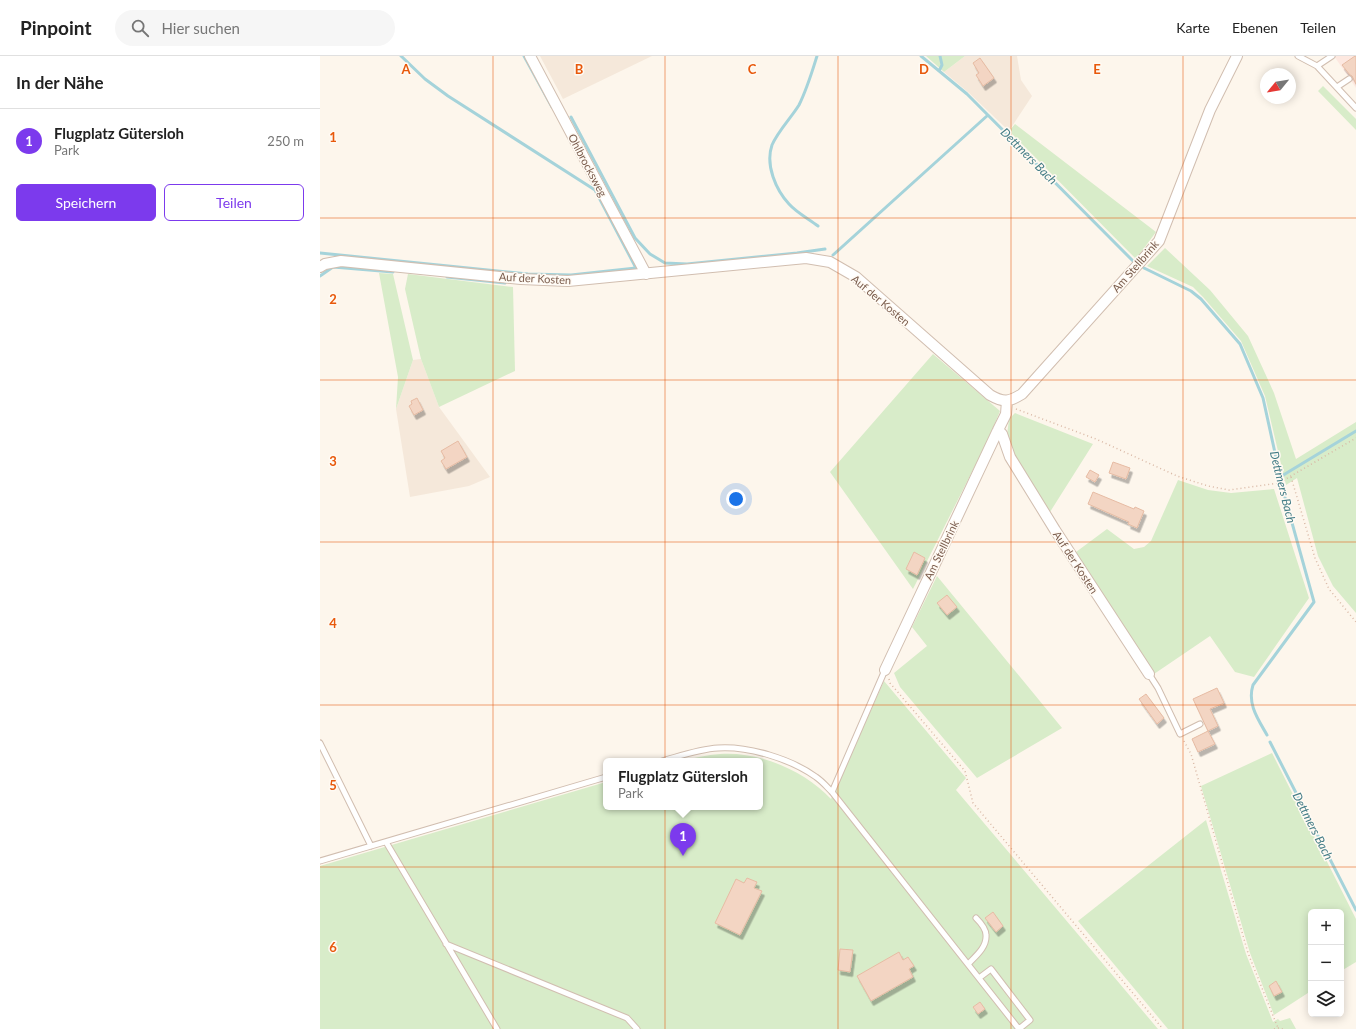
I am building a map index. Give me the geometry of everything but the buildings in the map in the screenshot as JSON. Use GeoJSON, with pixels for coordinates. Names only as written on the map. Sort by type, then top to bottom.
{"type":"FeatureCollection","features":[{"type":"Feature","properties":{"kind":"street","name":"Ohlbrocksweg"},"geometry":{"type":"LineString","coordinates":[[530,56],[646,274]]}},
{"type":"Feature","properties":{"kind":"street","name":"Am Stellbrink"},"geometry":{"type":"LineString","coordinates":[[1007,401],[1022,394],[1159,241],[1210,110],[1237,56]]}},
{"type":"Feature","properties":{"kind":"street","name":"Auf der Kosten"},"geometry":{"type":"LineString","coordinates":[[320,267],[325,264],[341,261],[521,279],[568,281],[806,258],[830,262],[856,277],[990,395],[998,400],[1007,401]]}},
{"type":"Feature","properties":{"kind":"street"},"geometry":{"type":"LineString","coordinates":[[998,430],[1006,414],[1007,401]]}},
{"type":"Feature","properties":{"kind":"street","name":"Auf der Kosten"},"geometry":{"type":"LineString","coordinates":[[998,430],[1002,434],[1010,457],[1055,530],[1148,674]]}},
{"type":"Feature","properties":{"kind":"street","name":"Am Stellbrink"},"geometry":{"type":"LineString","coordinates":[[884,670],[998,430]]}},
{"type":"Feature","properties":{"kind":"lane"},"geometry":{"type":"LineString","coordinates":[[1298,56],[1317,66],[1356,108]]}},
{"type":"Feature","properties":{"kind":"lane"},"geometry":{"type":"LineString","coordinates":[[1317,66],[1332,56]]}},
{"type":"Feature","properties":{"kind":"lane"},"geometry":{"type":"LineString","coordinates":[[1337,88],[1349,79]]}},
{"type":"Feature","properties":{"kind":"lane"},"geometry":{"type":"LineString","coordinates":[[832,792],[884,670]]}},
{"type":"Feature","properties":{"kind":"lane"},"geometry":{"type":"LineString","coordinates":[[1148,674],[1158,688],[1180,734],[1200,724]]}},
{"type":"Feature","properties":{"kind":"lane"},"geometry":{"type":"LineString","coordinates":[[320,742],[371,846]]}},
{"type":"Feature","properties":{"kind":"lane"},"geometry":{"type":"LineString","coordinates":[[672,758],[718,748],[753,750],[792,762],[817,777],[832,792],[1019,1029],[1030,1020],[990,969],[979,978]]}},
{"type":"Feature","properties":{"kind":"lane"},"geometry":{"type":"LineString","coordinates":[[320,861],[603,778]]}},
{"type":"Feature","properties":{"kind":"lane"},"geometry":{"type":"LineString","coordinates":[[386,842],[497,1029]]}},
{"type":"Feature","properties":{"kind":"lane"},"geometry":{"type":"LineString","coordinates":[[968,964],[982,949],[986,934],[976,918]]}},
{"type":"Feature","properties":{"kind":"lane"},"geometry":{"type":"LineString","coordinates":[[446,944],[627,1018],[637,1029]]}},
{"type":"Feature","properties":{"kind":"path"},"geometry":{"type":"LineString","coordinates":[[1007,401],[1015,409],[1096,439],[1177,476],[1208,486],[1229,490],[1284,481],[1356,438]]}},
{"type":"Feature","properties":{"kind":"path"},"geometry":{"type":"LineString","coordinates":[[1291,477],[1315,558],[1326,583],[1329,589],[1356,622]]}},
{"type":"Feature","properties":{"kind":"path"},"geometry":{"type":"LineString","coordinates":[[884,670],[890,683],[965,771],[973,803],[1163,1029]]}},
{"type":"Feature","properties":{"kind":"path"},"geometry":{"type":"LineString","coordinates":[[1180,734],[1191,754],[1248,953],[1278,1028]]}},
{"type":"Feature","properties":{"kind":"path"},"geometry":{"type":"LineString","coordinates":[[1274,1029],[1283,1029]]}},
{"type":"Feature","properties":{"kind":"shaded area"},"geometry":{"type":"Polygon","coordinates":[[[540,56],[652,56],[563,99],[540,56]]]}},
{"type":"Feature","properties":{"kind":"shaded area"},"geometry":{"type":"Polygon","coordinates":[[[965,56],[1017,56],[1021,80],[1032,96],[1009,131],[969,93],[944,72],[965,56]]]}},
{"type":"Feature","properties":{"kind":"shaded area"},"geometry":{"type":"Polygon","coordinates":[[[1334,56],[1356,56],[1356,88],[1334,56]]]}},
{"type":"Feature","properties":{"kind":"shaded area"},"geometry":{"type":"Polygon","coordinates":[[[421,359],[439,407],[490,477],[469,486],[410,497],[396,409],[413,360],[421,359]]]}},
{"type":"Feature","properties":{"kind":"green space"},"geometry":{"type":"Polygon","coordinates":[[[926,56],[965,56],[944,72],[926,56]]]}},
{"type":"Feature","properties":{"kind":"green space"},"geometry":{"type":"Polygon","coordinates":[[[1323,86],[1356,119],[1356,130],[1318,91],[1323,86]]]}},
{"type":"Feature","properties":{"kind":"green space"},"geometry":{"type":"Polygon","coordinates":[[[1015,124],[1156,232],[1136,259],[1009,131],[1015,124]]]}},
{"type":"Feature","properties":{"kind":"green space"},"geometry":{"type":"Polygon","coordinates":[[[1165,248],[1210,290],[1248,336],[1274,393],[1296,459],[1356,422],[1356,613],[1333,586],[1318,556],[1297,478],[1286,485],[1265,396],[1241,341],[1193,287],[1147,266],[1165,248]]]}},
{"type":"Feature","properties":{"kind":"green space"},"geometry":{"type":"Polygon","coordinates":[[[379,273],[393,274],[413,360],[396,409],[398,377],[379,273]]]}},
{"type":"Feature","properties":{"kind":"green space"},"geometry":{"type":"Polygon","coordinates":[[[408,274],[513,287],[515,371],[439,407],[421,359],[405,289],[408,274]]]}},
{"type":"Feature","properties":{"kind":"green space"},"geometry":{"type":"Polygon","coordinates":[[[933,354],[1000,411],[988,440],[913,589],[830,472],[933,354]]]}},
{"type":"Feature","properties":{"kind":"green space"},"geometry":{"type":"Polygon","coordinates":[[[1015,413],[1093,444],[1050,512],[1013,456],[1007,435],[1009,419],[1015,413]]]}},
{"type":"Feature","properties":{"kind":"green space"},"geometry":{"type":"Polygon","coordinates":[[[1178,480],[1208,490],[1231,493],[1274,489],[1309,598],[1254,677],[1235,672],[1210,636],[1154,674],[1076,552],[1107,529],[1134,549],[1144,547],[1151,541],[1178,480]]]}},
{"type":"Feature","properties":{"kind":"green space"},"geometry":{"type":"Polygon","coordinates":[[[937,576],[1062,728],[977,778],[900,687],[894,673],[927,646],[912,627],[937,576]]]}},
{"type":"Feature","properties":{"kind":"green space"},"geometry":{"type":"Polygon","coordinates":[[[884,681],[966,778],[956,790],[1158,1029],[320,1029],[320,866],[603,783],[603,810],[763,810],[763,759],[795,772],[820,789],[831,799],[884,681]]]}},
{"type":"Feature","properties":{"kind":"green space"},"geometry":{"type":"Polygon","coordinates":[[[1272,753],[1356,919],[1356,962],[1344,969],[1344,909],[1308,909],[1308,993],[1274,1015],[1250,953],[1201,786],[1272,753]]]}},
{"type":"Feature","properties":{"kind":"green space"},"geometry":{"type":"Polygon","coordinates":[[[720,754],[758,758],[696,758],[720,754]]]}},
{"type":"Feature","properties":{"kind":"green space"},"geometry":{"type":"Polygon","coordinates":[[[1206,820],[1246,954],[1273,1022],[1278,1019],[1280,1021],[1290,1018],[1296,1029],[1168,1029],[1078,921],[1206,820]]]}},
{"type":"Feature","properties":{"kind":"waterway"},"geometry":{"type":"LineString","coordinates":[[320,253],[528,274],[571,275],[636,268],[595,190],[448,96],[425,79],[401,56]]}},
{"type":"Feature","properties":{"kind":"waterway"},"geometry":{"type":"LineString","coordinates":[[524,56],[552,107]]}},
{"type":"Feature","properties":{"kind":"waterway"},"geometry":{"type":"LineString","coordinates":[[817,56],[807,87],[799,105],[772,145],[770,161],[773,177],[784,198],[796,210],[818,226]]}},
{"type":"Feature","properties":{"kind":"waterway","name":"Dettmers Bach"},"geometry":{"type":"LineString","coordinates":[[921,56],[967,94],[1133,261]]}},
{"type":"Feature","properties":{"kind":"waterway"},"geometry":{"type":"LineString","coordinates":[[939,71],[942,65],[940,56]]}},
{"type":"Feature","properties":{"kind":"waterway"},"geometry":{"type":"LineString","coordinates":[[833,255],[988,115]]}},
{"type":"Feature","properties":{"kind":"waterway"},"geometry":{"type":"LineString","coordinates":[[571,117],[635,238],[650,254],[665,263],[687,264],[825,249]]}},
{"type":"Feature","properties":{"kind":"waterway"},"geometry":{"type":"LineString","coordinates":[[320,276],[333,267],[393,272]]}},
{"type":"Feature","properties":{"kind":"waterway","name":"Dettmers Bach"},"geometry":{"type":"LineString","coordinates":[[1144,268],[1191,291],[1201,299],[1240,344],[1263,398],[1284,494],[1314,602],[1253,685],[1251,699],[1252,705],[1267,735]]}},
{"type":"Feature","properties":{"kind":"waterway"},"geometry":{"type":"LineString","coordinates":[[447,277],[505,283]]}},
{"type":"Feature","properties":{"kind":"waterway"},"geometry":{"type":"LineString","coordinates":[[1280,477],[1356,431]]}},
{"type":"Feature","properties":{"kind":"waterway","name":"Dettmers Bach"},"geometry":{"type":"LineString","coordinates":[[1270,742],[1356,910]]}},
{"type":"Feature","properties":{"kind":"place","name":"Flugplatz Gütersloh"},"geometry":{"type":"Point","coordinates":[683,856]}}]}
